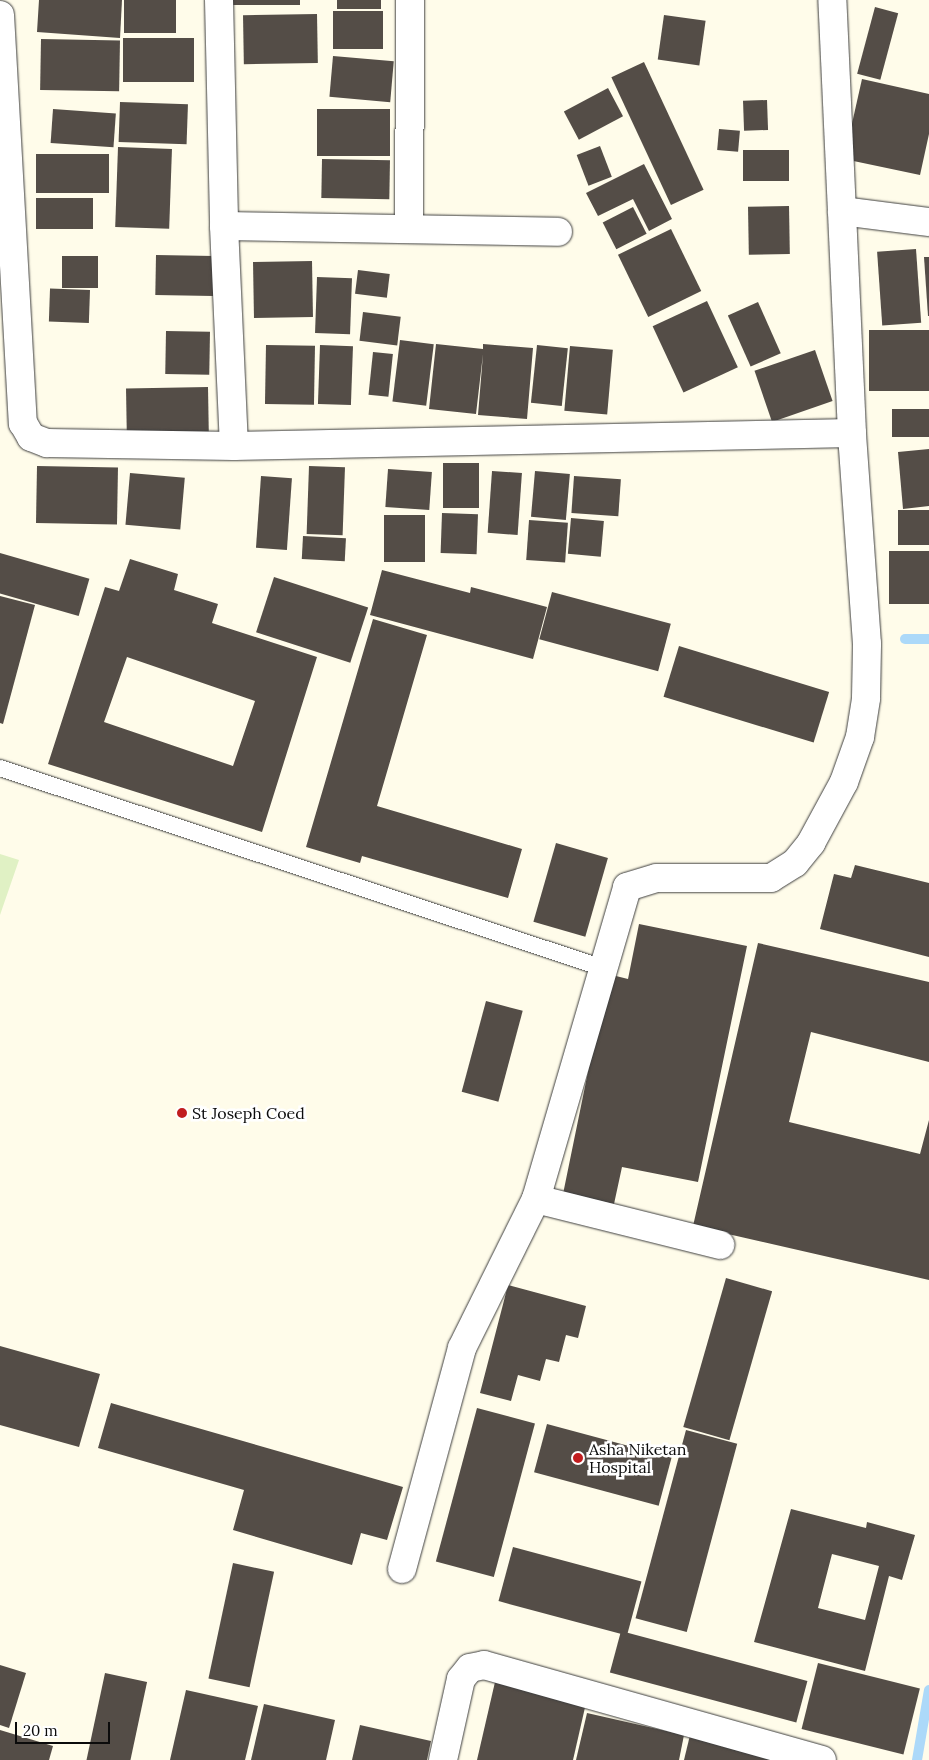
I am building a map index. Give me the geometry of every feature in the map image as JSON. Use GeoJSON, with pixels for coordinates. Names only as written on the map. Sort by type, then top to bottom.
{"type":"FeatureCollection","features":[{"type":"Feature","properties":{"kind":"street"},"geometry":{"type":"LineString","coordinates":[[219,0],[224,226],[234,446]]}},
{"type":"Feature","properties":{"kind":"street"},"geometry":{"type":"LineString","coordinates":[[409,228],[410,0]]}},
{"type":"Feature","properties":{"kind":"street"},"geometry":{"type":"LineString","coordinates":[[402,1569],[462,1348],[536,1199],[627,887],[657,878],[771,878],[795,863],[811,842],[844,782],[860,737],[866,698],[867,644],[852,433],[832,0]]}},
{"type":"Feature","properties":{"kind":"street"},"geometry":{"type":"LineString","coordinates":[[0,15],[3,120],[23,423],[31,437],[47,442],[234,446],[852,433]]}},
{"type":"Feature","properties":{"kind":"street"},"geometry":{"type":"LineString","coordinates":[[842,211],[929,222]]}},
{"type":"Feature","properties":{"kind":"street"},"geometry":{"type":"LineString","coordinates":[[224,226],[558,232]]}},
{"type":"Feature","properties":{"kind":"street"},"geometry":{"type":"LineString","coordinates":[[536,1199],[720,1246]]}},
{"type":"Feature","properties":{"kind":"street"},"geometry":{"type":"LineString","coordinates":[[443,1760],[460,1679],[470,1668],[484,1665],[822,1760]]}},
{"type":"Feature","properties":{"kind":"lane"},"geometry":{"type":"LineString","coordinates":[[0,768],[603,968]]}},
{"type":"Feature","properties":{"kind":"green space"},"geometry":{"type":"Polygon","coordinates":[[[0,854],[19,860],[0,915],[0,854]]]}},
{"type":"Feature","properties":{"kind":"building"},"geometry":{"type":"Polygon","coordinates":[[[39,0],[122,0],[120,38],[37,32],[39,0]]]}},
{"type":"Feature","properties":{"kind":"building"},"geometry":{"type":"Polygon","coordinates":[[[124,0],[176,0],[176,33],[124,33],[124,0]]]}},
{"type":"Feature","properties":{"kind":"building"},"geometry":{"type":"Polygon","coordinates":[[[226,0],[300,0],[300,5],[226,5],[226,0]]]}},
{"type":"Feature","properties":{"kind":"building"},"geometry":{"type":"Polygon","coordinates":[[[337,0],[381,0],[381,9],[337,9],[337,0]]]}},
{"type":"Feature","properties":{"kind":"building"},"geometry":{"type":"Polygon","coordinates":[[[875,7],[898,13],[880,80],[857,74],[875,7]]]}},
{"type":"Feature","properties":{"kind":"building"},"geometry":{"type":"Polygon","coordinates":[[[333,11],[383,11],[383,49],[333,49],[333,11]]]}},
{"type":"Feature","properties":{"kind":"building"},"geometry":{"type":"Polygon","coordinates":[[[317,14],[318,63],[244,64],[243,15],[317,14]]]}},
{"type":"Feature","properties":{"kind":"building"},"geometry":{"type":"Polygon","coordinates":[[[664,15],[706,21],[699,65],[658,60],[664,15]]]}},
{"type":"Feature","properties":{"kind":"building"},"geometry":{"type":"Polygon","coordinates":[[[123,38],[194,38],[194,82],[123,82],[123,38]]]}},
{"type":"Feature","properties":{"kind":"building"},"geometry":{"type":"Polygon","coordinates":[[[41,39],[120,40],[119,91],[40,90],[41,39]]]}},
{"type":"Feature","properties":{"kind":"building"},"geometry":{"type":"Polygon","coordinates":[[[333,56],[394,61],[390,102],[329,97],[333,56]]]}},
{"type":"Feature","properties":{"kind":"building"},"geometry":{"type":"Polygon","coordinates":[[[644,62],[704,190],[671,205],[611,77],[644,62]]]}},
{"type":"Feature","properties":{"kind":"building"},"geometry":{"type":"Polygon","coordinates":[[[862,79],[929,94],[929,134],[920,175],[844,159],[862,79]]]}},
{"type":"Feature","properties":{"kind":"building"},"geometry":{"type":"Polygon","coordinates":[[[608,88],[623,116],[579,140],[564,111],[608,88]]]}},
{"type":"Feature","properties":{"kind":"building"},"geometry":{"type":"Polygon","coordinates":[[[767,100],[768,130],[744,131],[743,101],[767,100]]]}},
{"type":"Feature","properties":{"kind":"building"},"geometry":{"type":"Polygon","coordinates":[[[120,102],[188,104],[187,144],[119,142],[120,102]]]}},
{"type":"Feature","properties":{"kind":"building"},"geometry":{"type":"Polygon","coordinates":[[[53,109],[116,113],[113,147],[51,143],[53,109]]]}},
{"type":"Feature","properties":{"kind":"building"},"geometry":{"type":"Polygon","coordinates":[[[317,109],[390,109],[390,156],[317,156],[317,109]]]}},
{"type":"Feature","properties":{"kind":"building"},"geometry":{"type":"Polygon","coordinates":[[[719,129],[740,131],[738,152],[717,150],[719,129]]]}},
{"type":"Feature","properties":{"kind":"building"},"geometry":{"type":"Polygon","coordinates":[[[600,146],[612,177],[588,186],[577,155],[600,146]]]}},
{"type":"Feature","properties":{"kind":"building"},"geometry":{"type":"Polygon","coordinates":[[[118,147],[172,149],[169,229],[115,227],[118,147]]]}},
{"type":"Feature","properties":{"kind":"building"},"geometry":{"type":"Polygon","coordinates":[[[743,150],[789,150],[789,181],[743,181],[743,150]]]}},
{"type":"Feature","properties":{"kind":"building"},"geometry":{"type":"Polygon","coordinates":[[[36,154],[109,154],[109,193],[36,193],[36,154]]]}},
{"type":"Feature","properties":{"kind":"building"},"geometry":{"type":"Polygon","coordinates":[[[322,159],[390,160],[389,199],[321,198],[322,159]]]}},
{"type":"Feature","properties":{"kind":"building"},"geometry":{"type":"Polygon","coordinates":[[[644,164],[672,219],[649,231],[633,199],[598,216],[586,193],[644,164]]]}},
{"type":"Feature","properties":{"kind":"building"},"geometry":{"type":"Polygon","coordinates":[[[36,198],[93,198],[93,229],[36,229],[36,198]]]}},
{"type":"Feature","properties":{"kind":"building"},"geometry":{"type":"Polygon","coordinates":[[[789,206],[790,254],[749,255],[748,207],[789,206]]]}},
{"type":"Feature","properties":{"kind":"building"},"geometry":{"type":"Polygon","coordinates":[[[633,207],[647,234],[616,249],[603,222],[633,207]]]}},
{"type":"Feature","properties":{"kind":"building"},"geometry":{"type":"Polygon","coordinates":[[[671,229],[701,291],[648,317],[618,255],[671,229]]]}},
{"type":"Feature","properties":{"kind":"building"},"geometry":{"type":"Polygon","coordinates":[[[916,249],[921,323],[882,326],[877,252],[916,249]]]}},
{"type":"Feature","properties":{"kind":"building"},"geometry":{"type":"Polygon","coordinates":[[[156,255],[214,256],[213,296],[155,295],[156,255]]]}},
{"type":"Feature","properties":{"kind":"building"},"geometry":{"type":"Polygon","coordinates":[[[62,256],[98,256],[98,288],[62,288],[62,256]]]}},
{"type":"Feature","properties":{"kind":"building"},"geometry":{"type":"Polygon","coordinates":[[[924,257],[929,257],[929,316],[928,316],[924,257]]]}},
{"type":"Feature","properties":{"kind":"building"},"geometry":{"type":"Polygon","coordinates":[[[312,261],[313,317],[254,318],[253,262],[312,261]]]}},
{"type":"Feature","properties":{"kind":"building"},"geometry":{"type":"Polygon","coordinates":[[[358,270],[390,274],[387,298],[355,294],[358,270]]]}},
{"type":"Feature","properties":{"kind":"building"},"geometry":{"type":"Polygon","coordinates":[[[317,277],[352,278],[350,334],[315,333],[317,277]]]}},
{"type":"Feature","properties":{"kind":"building"},"geometry":{"type":"Polygon","coordinates":[[[50,289],[90,290],[89,323],[49,322],[50,289]]]}},
{"type":"Feature","properties":{"kind":"building"},"geometry":{"type":"Polygon","coordinates":[[[707,301],[738,367],[683,393],[653,326],[707,301]]]}},
{"type":"Feature","properties":{"kind":"building"},"geometry":{"type":"Polygon","coordinates":[[[758,302],[781,353],[751,367],[728,315],[758,302]]]}},
{"type":"Feature","properties":{"kind":"building"},"geometry":{"type":"Polygon","coordinates":[[[363,312],[401,317],[397,345],[359,341],[363,312]]]}},
{"type":"Feature","properties":{"kind":"building"},"geometry":{"type":"Polygon","coordinates":[[[869,330],[929,330],[929,391],[869,391],[869,330]]]}},
{"type":"Feature","properties":{"kind":"building"},"geometry":{"type":"Polygon","coordinates":[[[166,331],[210,332],[209,375],[165,374],[166,331]]]}},
{"type":"Feature","properties":{"kind":"building"},"geometry":{"type":"Polygon","coordinates":[[[400,340],[434,344],[426,406],[392,402],[400,340]]]}},
{"type":"Feature","properties":{"kind":"building"},"geometry":{"type":"Polygon","coordinates":[[[436,344],[483,349],[483,344],[533,348],[527,419],[478,415],[483,354],[476,414],[429,409],[436,344]]]}},
{"type":"Feature","properties":{"kind":"building"},"geometry":{"type":"Polygon","coordinates":[[[266,345],[315,346],[314,405],[265,404],[266,345]]]}},
{"type":"Feature","properties":{"kind":"building"},"geometry":{"type":"Polygon","coordinates":[[[320,345],[353,346],[351,405],[318,404],[320,345]]]}},
{"type":"Feature","properties":{"kind":"building"},"geometry":{"type":"Polygon","coordinates":[[[537,345],[568,348],[562,406],[531,403],[537,345]]]}},
{"type":"Feature","properties":{"kind":"building"},"geometry":{"type":"Polygon","coordinates":[[[570,346],[613,350],[607,415],[564,411],[570,346]]]}},
{"type":"Feature","properties":{"kind":"building"},"geometry":{"type":"Polygon","coordinates":[[[815,350],[833,401],[772,422],[754,371],[815,350]]]}},
{"type":"Feature","properties":{"kind":"building"},"geometry":{"type":"Polygon","coordinates":[[[373,352],[393,354],[388,397],[369,395],[373,352]]]}},
{"type":"Feature","properties":{"kind":"building"},"geometry":{"type":"Polygon","coordinates":[[[208,387],[209,435],[127,436],[126,388],[208,387]]]}},
{"type":"Feature","properties":{"kind":"building"},"geometry":{"type":"Polygon","coordinates":[[[892,409],[929,409],[929,437],[892,437],[892,409]]]}},
{"type":"Feature","properties":{"kind":"building"},"geometry":{"type":"Polygon","coordinates":[[[929,449],[929,506],[903,509],[898,452],[929,449]]]}},
{"type":"Feature","properties":{"kind":"building"},"geometry":{"type":"Polygon","coordinates":[[[443,463],[479,463],[479,508],[443,508],[443,463]]]}},
{"type":"Feature","properties":{"kind":"building"},"geometry":{"type":"Polygon","coordinates":[[[37,466],[118,467],[117,524],[36,523],[37,466]]]}},
{"type":"Feature","properties":{"kind":"building"},"geometry":{"type":"Polygon","coordinates":[[[309,466],[345,467],[343,535],[307,534],[309,466]]]}},
{"type":"Feature","properties":{"kind":"building"},"geometry":{"type":"Polygon","coordinates":[[[388,469],[432,472],[429,510],[385,507],[388,469]]]}},
{"type":"Feature","properties":{"kind":"building"},"geometry":{"type":"Polygon","coordinates":[[[492,471],[522,473],[518,535],[488,533],[492,471]]]}},
{"type":"Feature","properties":{"kind":"building"},"geometry":{"type":"Polygon","coordinates":[[[535,471],[570,474],[566,520],[531,517],[535,471]]]}},
{"type":"Feature","properties":{"kind":"building"},"geometry":{"type":"Polygon","coordinates":[[[130,473],[185,478],[180,530],[125,525],[130,473]]]}},
{"type":"Feature","properties":{"kind":"building"},"geometry":{"type":"Polygon","coordinates":[[[261,476],[292,478],[287,550],[256,548],[261,476]]]}},
{"type":"Feature","properties":{"kind":"building"},"geometry":{"type":"Polygon","coordinates":[[[574,476],[621,479],[618,516],[571,513],[574,476]]]}},
{"type":"Feature","properties":{"kind":"building"},"geometry":{"type":"Polygon","coordinates":[[[898,510],[929,510],[929,545],[898,545],[898,510]]]}},
{"type":"Feature","properties":{"kind":"building"},"geometry":{"type":"Polygon","coordinates":[[[442,513],[478,514],[477,554],[441,553],[442,513]]]}},
{"type":"Feature","properties":{"kind":"building"},"geometry":{"type":"Polygon","coordinates":[[[384,515],[425,515],[425,562],[384,562],[384,515]]]}},
{"type":"Feature","properties":{"kind":"building"},"geometry":{"type":"Polygon","coordinates":[[[571,518],[604,521],[601,557],[568,554],[571,518]]]}},
{"type":"Feature","properties":{"kind":"building"},"geometry":{"type":"Polygon","coordinates":[[[529,520],[568,523],[565,563],[526,560],[529,520]]]}},
{"type":"Feature","properties":{"kind":"building"},"geometry":{"type":"Polygon","coordinates":[[[303,536],[346,538],[345,561],[302,559],[303,536]]]}},
{"type":"Feature","properties":{"kind":"building"},"geometry":{"type":"Polygon","coordinates":[[[889,551],[929,551],[929,604],[889,604],[889,551]]]}},
{"type":"Feature","properties":{"kind":"building"},"geometry":{"type":"Polygon","coordinates":[[[0,553],[89,579],[79,616],[0,594],[0,553]]]}},
{"type":"Feature","properties":{"kind":"building"},"geometry":{"type":"Polygon","coordinates":[[[130,559],[178,574],[174,590],[218,604],[212,623],[317,657],[262,832],[48,764],[105,587],[119,591],[130,559]],[[127,657],[104,722],[233,766],[255,701],[127,657]]]}},
{"type":"Feature","properties":{"kind":"building"},"geometry":{"type":"Polygon","coordinates":[[[382,570],[470,593],[471,587],[547,607],[533,659],[370,615],[382,570]]]}},
{"type":"Feature","properties":{"kind":"building"},"geometry":{"type":"Polygon","coordinates":[[[274,577],[368,608],[350,663],[256,632],[274,577]]]}},
{"type":"Feature","properties":{"kind":"building"},"geometry":{"type":"Polygon","coordinates":[[[552,592],[671,624],[658,671],[539,639],[552,592]]]}},
{"type":"Feature","properties":{"kind":"building"},"geometry":{"type":"Polygon","coordinates":[[[0,596],[35,605],[3,724],[0,723],[0,596]]]}},
{"type":"Feature","properties":{"kind":"building"},"geometry":{"type":"Polygon","coordinates":[[[373,619],[427,635],[377,806],[522,849],[508,898],[362,856],[360,863],[306,847],[373,619]]]}},
{"type":"Feature","properties":{"kind":"building"},"geometry":{"type":"Polygon","coordinates":[[[679,646],[829,692],[814,743],[664,697],[679,646]]]}},
{"type":"Feature","properties":{"kind":"building"},"geometry":{"type":"Polygon","coordinates":[[[556,843],[608,858],[585,937],[533,922],[556,843]]]}},
{"type":"Feature","properties":{"kind":"building"},"geometry":{"type":"Polygon","coordinates":[[[855,865],[929,883],[929,957],[820,929],[834,874],[851,878],[855,865]]]}},
{"type":"Feature","properties":{"kind":"building"},"geometry":{"type":"Polygon","coordinates":[[[639,924],[747,946],[698,1182],[622,1167],[614,1204],[563,1194],[608,974],[628,979],[639,924]]]}},
{"type":"Feature","properties":{"kind":"building"},"geometry":{"type":"Polygon","coordinates":[[[758,943],[929,982],[929,1062],[811,1032],[789,1122],[920,1154],[929,1120],[929,1280],[693,1226],[758,943]]]}},
{"type":"Feature","properties":{"kind":"building"},"geometry":{"type":"Polygon","coordinates":[[[486,1001],[523,1011],[498,1102],[462,1092],[486,1001]]]}},
{"type":"Feature","properties":{"kind":"building"},"geometry":{"type":"Polygon","coordinates":[[[726,1278],[772,1291],[729,1440],[683,1427],[726,1278]]]}},
{"type":"Feature","properties":{"kind":"building"},"geometry":{"type":"Polygon","coordinates":[[[508,1285],[586,1306],[578,1338],[566,1335],[559,1362],[546,1359],[540,1381],[518,1375],[511,1401],[480,1393],[508,1285]]]}},
{"type":"Feature","properties":{"kind":"building"},"geometry":{"type":"Polygon","coordinates":[[[0,1346],[100,1374],[79,1447],[0,1425],[0,1346]]]}},
{"type":"Feature","properties":{"kind":"building"},"geometry":{"type":"Polygon","coordinates":[[[111,1403],[403,1487],[387,1540],[361,1533],[352,1565],[233,1530],[244,1490],[98,1448],[111,1403]]]}},
{"type":"Feature","properties":{"kind":"building"},"geometry":{"type":"Polygon","coordinates":[[[477,1408],[535,1424],[494,1577],[436,1562],[477,1408]]]}},
{"type":"Feature","properties":{"kind":"building"},"geometry":{"type":"Polygon","coordinates":[[[547,1424],[672,1457],[659,1506],[534,1472],[547,1424]]]}},
{"type":"Feature","properties":{"kind":"building"},"geometry":{"type":"Polygon","coordinates":[[[686,1430],[737,1444],[687,1632],[636,1618],[686,1430]]]}},
{"type":"Feature","properties":{"kind":"building"},"geometry":{"type":"Polygon","coordinates":[[[791,1509],[866,1528],[867,1522],[915,1535],[902,1580],[889,1576],[865,1671],[754,1642],[791,1509]],[[832,1554],[818,1608],[865,1620],[879,1566],[832,1554]]]}},
{"type":"Feature","properties":{"kind":"building"},"geometry":{"type":"Polygon","coordinates":[[[513,1547],[641,1581],[627,1636],[499,1601],[513,1547]]]}},
{"type":"Feature","properties":{"kind":"building"},"geometry":{"type":"Polygon","coordinates":[[[233,1563],[274,1572],[250,1687],[208,1678],[233,1563]]]}},
{"type":"Feature","properties":{"kind":"building"},"geometry":{"type":"Polygon","coordinates":[[[621,1631],[807,1681],[796,1722],[610,1673],[621,1631]]]}},
{"type":"Feature","properties":{"kind":"building"},"geometry":{"type":"Polygon","coordinates":[[[818,1663],[920,1688],[903,1754],[802,1729],[818,1663]]]}},
{"type":"Feature","properties":{"kind":"building"},"geometry":{"type":"Polygon","coordinates":[[[0,1665],[26,1673],[9,1728],[0,1725],[0,1665]]]}},
{"type":"Feature","properties":{"kind":"building"},"geometry":{"type":"Polygon","coordinates":[[[105,1673],[147,1682],[130,1760],[87,1760],[105,1673]]]}},
{"type":"Feature","properties":{"kind":"building"},"geometry":{"type":"Polygon","coordinates":[[[495,1682],[586,1703],[573,1760],[477,1760],[495,1682]]]}},
{"type":"Feature","properties":{"kind":"building"},"geometry":{"type":"Polygon","coordinates":[[[186,1690],[258,1706],[245,1760],[170,1760],[186,1690]]]}},
{"type":"Feature","properties":{"kind":"building"},"geometry":{"type":"Polygon","coordinates":[[[264,1704],[335,1720],[326,1760],[251,1760],[264,1704]]]}},
{"type":"Feature","properties":{"kind":"building"},"geometry":{"type":"Polygon","coordinates":[[[587,1713],[684,1735],[679,1760],[576,1760],[587,1713]]]}},
{"type":"Feature","properties":{"kind":"building"},"geometry":{"type":"Polygon","coordinates":[[[360,1725],[431,1741],[427,1760],[352,1760],[360,1725]]]}},
{"type":"Feature","properties":{"kind":"building"},"geometry":{"type":"Polygon","coordinates":[[[0,1730],[53,1746],[49,1760],[0,1760],[0,1730]]]}},
{"type":"Feature","properties":{"kind":"building"},"geometry":{"type":"Polygon","coordinates":[[[691,1731],[776,1760],[684,1760],[691,1731]]]}},
{"type":"Feature","properties":{"kind":"waterway"},"geometry":{"type":"LineString","coordinates":[[905,639],[929,639]]}},
{"type":"Feature","properties":{"kind":"waterway"},"geometry":{"type":"LineString","coordinates":[[917,1760],[929,1690]]}},
{"type":"Feature","properties":{"kind":"place","name":"St Joseph Coed"},"geometry":{"type":"Point","coordinates":[182,1113]}},
{"type":"Feature","properties":{"kind":"place","name":"Asha Niketan Hospital"},"geometry":{"type":"Point","coordinates":[578,1458]}}]}
